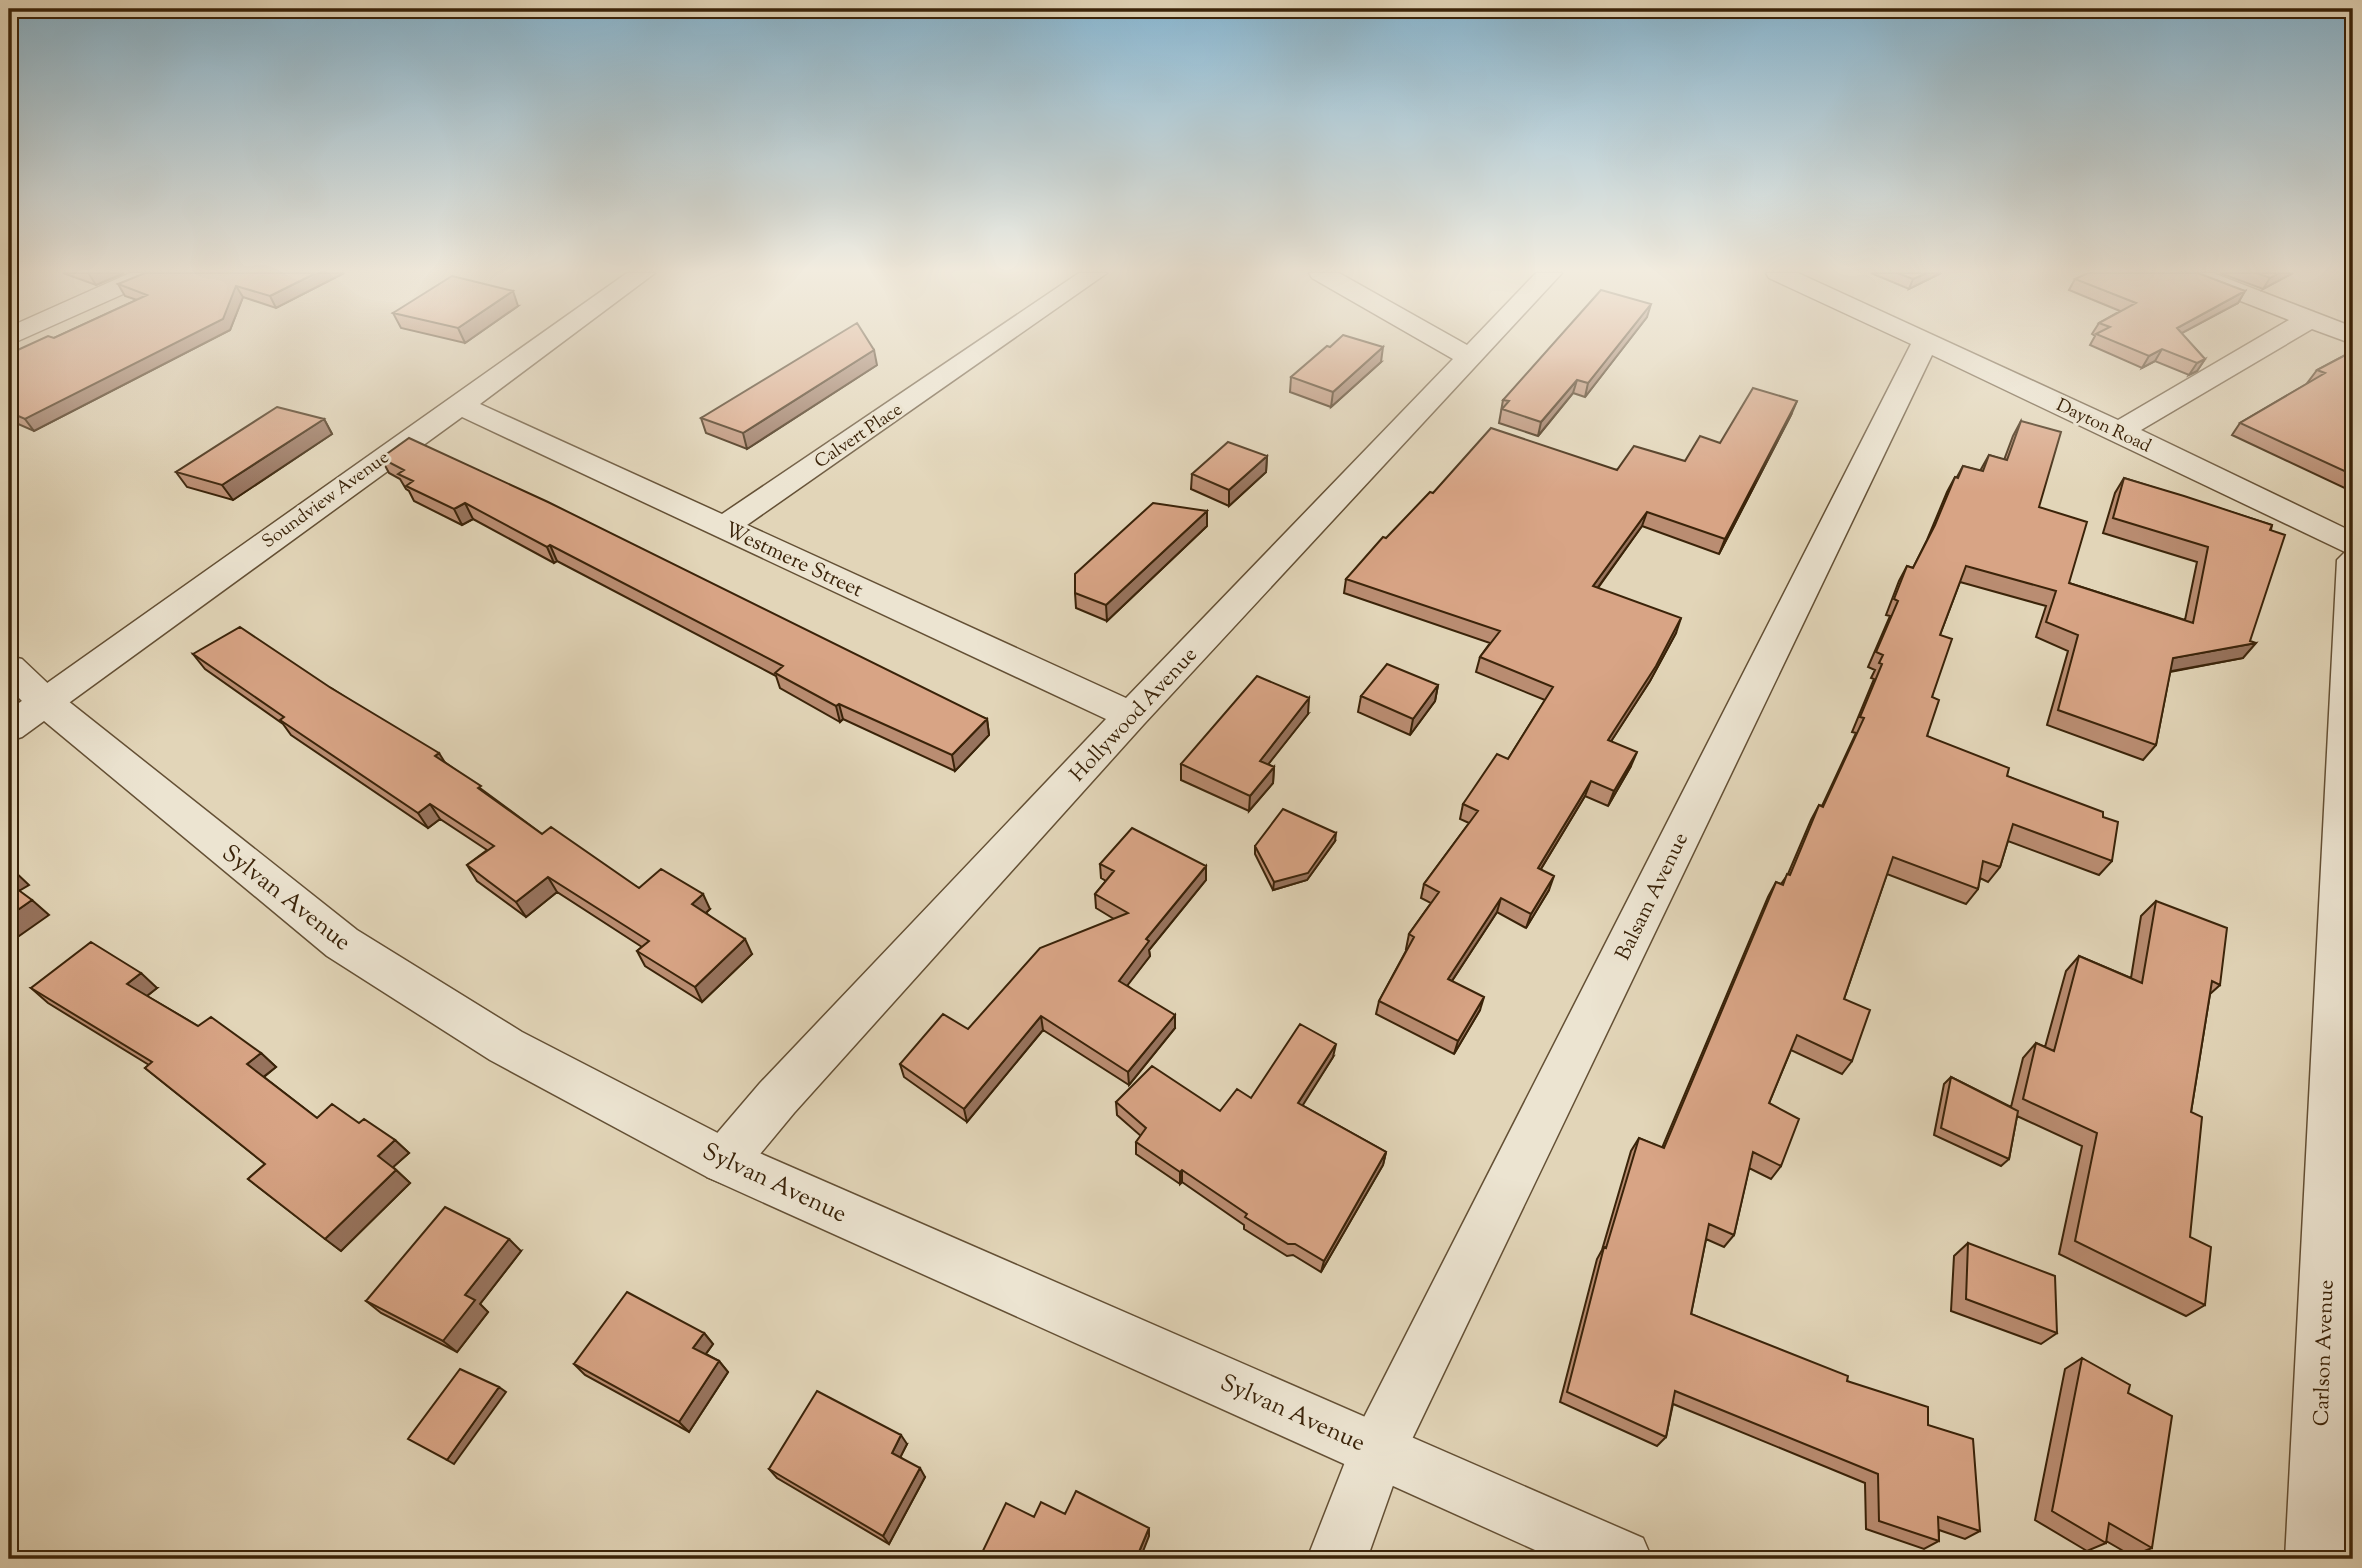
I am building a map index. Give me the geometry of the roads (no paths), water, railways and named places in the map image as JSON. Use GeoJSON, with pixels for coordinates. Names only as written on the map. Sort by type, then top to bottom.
{"type":"FeatureCollection","features":[{"type":"Feature","properties":{"kind":"street","name":"Soundview Avenue"},"geometry":{"type":"LineString","coordinates":[[27,715],[539,346]]}},
{"type":"Feature","properties":{"kind":"street","name":"Calvert Place"},"geometry":{"type":"LineString","coordinates":[[724,527],[989,346]]}},
{"type":"Feature","properties":{"kind":"street"},"geometry":{"type":"LineString","coordinates":[[1449,346],[1468,357]]}},
{"type":"Feature","properties":{"kind":"street","name":"Hollywood Avenue"},"geometry":{"type":"LineString","coordinates":[[724,1161],[786,1088],[1131,715],[1478,346]]}},
{"type":"Feature","properties":{"kind":"street","name":"Balsam Avenue"},"geometry":{"type":"LineString","coordinates":[[1337,1559],[1378,1449],[1923,346]]}},
{"type":"Feature","properties":{"kind":"street","name":"Dayton Road"},"geometry":{"type":"LineString","coordinates":[[1934,346],[2119,431],[2353,544]]}},
{"type":"Feature","properties":{"kind":"street"},"geometry":{"type":"LineString","coordinates":[[2119,431],[2264,346]]}},
{"type":"Feature","properties":{"kind":"street","name":"Westmere Street"},"geometry":{"type":"LineString","coordinates":[[457,404],[1131,715]]}},
{"type":"Feature","properties":{"kind":"street","name":"Carlson Avenue"},"geometry":{"type":"LineString","coordinates":[[2315,1559],[2353,560]]}},
{"type":"Feature","properties":{"kind":"street","name":"Sylvan Avenue"},"geometry":{"type":"LineString","coordinates":[[9,668],[27,715],[342,943],[506,1046],[724,1161],[1622,1559]]}}]}
